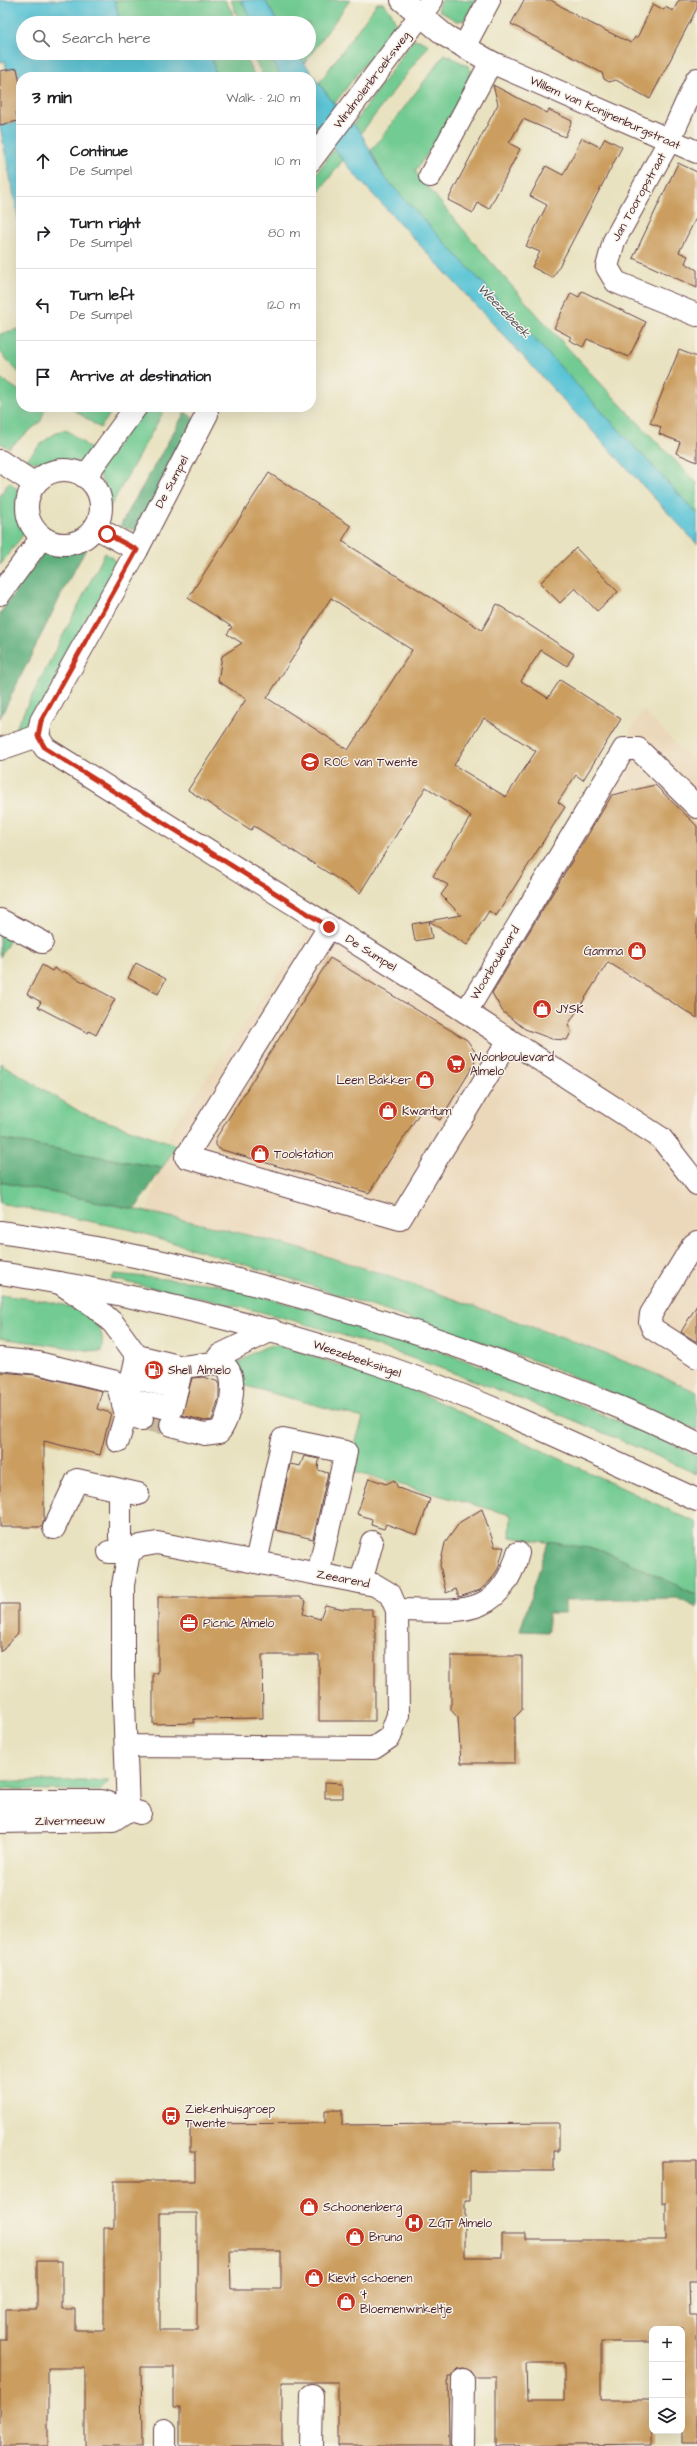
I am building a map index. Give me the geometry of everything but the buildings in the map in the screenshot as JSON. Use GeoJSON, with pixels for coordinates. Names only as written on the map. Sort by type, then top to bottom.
{"type":"FeatureCollection","features":[{"type":"Feature","properties":{"kind":"street","name":"Willem van Konijnenburgstraat"},"geometry":{"type":"LineString","coordinates":[[402,0],[426,8],[464,47],[491,62],[669,142],[697,152]]}},
{"type":"Feature","properties":{"kind":"street"},"geometry":{"type":"LineString","coordinates":[[464,47],[489,0]]}},
{"type":"Feature","properties":{"kind":"street","name":"Windmolenbroeksweg"},"geometry":{"type":"LineString","coordinates":[[317,152],[426,8]]}},
{"type":"Feature","properties":{"kind":"street"},"geometry":{"type":"LineString","coordinates":[[430,176],[491,62]]}},
{"type":"Feature","properties":{"kind":"street","name":"Jan Tooropstraat"},"geometry":{"type":"LineString","coordinates":[[697,79],[669,142],[614,241],[607,267],[616,282],[697,315]]}},
{"type":"Feature","properties":{"kind":"street"},"geometry":{"type":"LineString","coordinates":[[85,477],[132,412]]}},
{"type":"Feature","properties":{"kind":"street","name":"De Sumpel"},"geometry":{"type":"LineString","coordinates":[[207,414],[137,550],[41,721],[38,736],[45,748],[466,1012]]}},
{"type":"Feature","properties":{"kind":"street"},"geometry":{"type":"LineString","coordinates":[[0,461],[35,484]]}},
{"type":"Feature","properties":{"kind":"street"},"geometry":{"type":"LineString","coordinates":[[58,470],[72,471],[85,477],[96,488],[100,499],[100,515],[95,527],[87,535],[75,543],[58,544],[42,537],[32,526],[27,514],[28,496],[35,484],[45,475],[58,470]]}},
{"type":"Feature","properties":{"kind":"street"},"geometry":{"type":"LineString","coordinates":[[95,527],[137,550]]}},
{"type":"Feature","properties":{"kind":"street"},"geometry":{"type":"LineString","coordinates":[[0,594],[42,537]]}},
{"type":"Feature","properties":{"kind":"street"},"geometry":{"type":"LineString","coordinates":[[0,749],[38,736]]}},
{"type":"Feature","properties":{"kind":"street","name":"Woonboulevard"},"geometry":{"type":"LineString","coordinates":[[697,807],[638,749],[624,749],[466,1012],[661,1138],[697,1184]]}},
{"type":"Feature","properties":{"kind":"street"},"geometry":{"type":"LineString","coordinates":[[0,920],[42,942]]}},
{"type":"Feature","properties":{"kind":"street"},"geometry":{"type":"LineString","coordinates":[[329,927],[186,1157],[400,1219],[509,1040]]}},
{"type":"Feature","properties":{"kind":"street"},"geometry":{"type":"LineString","coordinates":[[0,1232],[195,1270],[287,1292],[373,1318],[551,1380],[697,1443]]}},
{"type":"Feature","properties":{"kind":"street"},"geometry":{"type":"LineString","coordinates":[[697,1242],[693,1245],[651,1314],[650,1322],[653,1329],[697,1357]]}},
{"type":"Feature","properties":{"kind":"street","name":"Weezebeeksingel"},"geometry":{"type":"LineString","coordinates":[[0,1273],[59,1282],[180,1307],[272,1330],[382,1365],[534,1426],[689,1497],[697,1508]]}},
{"type":"Feature","properties":{"kind":"street"},"geometry":{"type":"LineString","coordinates":[[59,1282],[94,1306],[113,1324],[137,1356],[182,1367],[214,1363],[225,1366],[232,1376],[232,1396],[224,1425],[218,1432],[204,1434],[171,1425]]}},
{"type":"Feature","properties":{"kind":"street"},"geometry":{"type":"LineString","coordinates":[[214,1363],[220,1355],[272,1330]]}},
{"type":"Feature","properties":{"kind":"street"},"geometry":{"type":"LineString","coordinates":[[118,1441],[134,1416],[117,1380],[119,1371],[137,1356]]}},
{"type":"Feature","properties":{"kind":"street"},"geometry":{"type":"LineString","coordinates":[[0,1359],[38,1363],[117,1380],[177,1388],[182,1367]]}},
{"type":"Feature","properties":{"kind":"street"},"geometry":{"type":"LineString","coordinates":[[256,1562],[283,1439],[346,1452],[318,1574]]}},
{"type":"Feature","properties":{"kind":"street"},"geometry":{"type":"LineString","coordinates":[[54,1528],[77,1480],[129,1493],[120,1538],[119,1552],[123,1592],[122,1674],[127,1746],[134,1812]]}},
{"type":"Feature","properties":{"kind":"street"},"geometry":{"type":"LineString","coordinates":[[362,1582],[372,1542]]}},
{"type":"Feature","properties":{"kind":"street","name":"Zeearend"},"geometry":{"type":"LineString","coordinates":[[119,1552],[157,1543],[362,1582],[375,1585],[390,1594],[397,1610],[398,1715],[390,1737],[374,1748],[127,1746]]}},
{"type":"Feature","properties":{"kind":"street"},"geometry":{"type":"LineString","coordinates":[[397,1610],[475,1608],[493,1598],[504,1586],[514,1569],[518,1553]]}},
{"type":"Feature","properties":{"kind":"street","name":"Zilvermeeuw"},"geometry":{"type":"LineString","coordinates":[[0,1801],[101,1801],[134,1812]]}},
{"type":"Feature","properties":{"kind":"street","name":"Zilvermeeuw"},"geometry":{"type":"LineString","coordinates":[[0,1822],[113,1820],[134,1812]]}},
{"type":"Feature","properties":{"kind":"street"},"geometry":{"type":"LineString","coordinates":[[462,2446],[463,2380]]}},
{"type":"Feature","properties":{"kind":"street"},"geometry":{"type":"LineString","coordinates":[[311,2446],[312,2395]]}},
{"type":"Feature","properties":{"kind":"shaded area","name":"Woonboulevard Almelo"},"geometry":{"type":"Polygon","coordinates":[[[643,710],[697,765],[697,1410],[145,1220],[172,1128],[321,912],[464,1000],[643,710]]]}},
{"type":"Feature","properties":{"kind":"green space"},"geometry":{"type":"Polygon","coordinates":[[[115,0],[225,0],[233,16],[118,16],[115,0]]]}},
{"type":"Feature","properties":{"kind":"green space"},"geometry":{"type":"Polygon","coordinates":[[[231,0],[241,0],[249,16],[237,16],[231,0]]]}},
{"type":"Feature","properties":{"kind":"green space"},"geometry":{"type":"Polygon","coordinates":[[[265,0],[350,0],[316,47],[316,16],[274,16],[265,0]]]}},
{"type":"Feature","properties":{"kind":"green space"},"geometry":{"type":"Polygon","coordinates":[[[442,0],[476,0],[464,20],[457,21],[439,11],[438,6],[442,0]]]}},
{"type":"Feature","properties":{"kind":"green space"},"geometry":{"type":"Polygon","coordinates":[[[377,3],[383,3],[391,12],[396,23],[334,104],[319,83],[377,3]]]}},
{"type":"Feature","properties":{"kind":"green space"},"geometry":{"type":"Polygon","coordinates":[[[413,40],[419,40],[429,45],[361,133],[353,125],[413,40]]]}},
{"type":"Feature","properties":{"kind":"green space"},"geometry":{"type":"Polygon","coordinates":[[[445,54],[468,66],[472,72],[445,129],[415,171],[482,252],[552,331],[697,483],[697,514],[384,177],[371,151],[445,54]]]}},
{"type":"Feature","properties":{"kind":"green space"},"geometry":{"type":"Polygon","coordinates":[[[212,60],[246,60],[252,72],[215,72],[212,60]]]}},
{"type":"Feature","properties":{"kind":"green space"},"geometry":{"type":"Polygon","coordinates":[[[255,60],[272,60],[278,72],[261,72],[255,60]]]}},
{"type":"Feature","properties":{"kind":"green space"},"geometry":{"type":"Polygon","coordinates":[[[301,60],[307,60],[304,64],[301,60]]]}},
{"type":"Feature","properties":{"kind":"green space"},"geometry":{"type":"Polygon","coordinates":[[[316,125],[319,129],[316,133],[316,125]]]}},
{"type":"Feature","properties":{"kind":"green space"},"geometry":{"type":"Polygon","coordinates":[[[334,149],[343,160],[316,195],[316,174],[334,149]]]}},
{"type":"Feature","properties":{"kind":"green space"},"geometry":{"type":"Polygon","coordinates":[[[16,329],[16,370],[0,352],[0,334],[16,329]]]}},
{"type":"Feature","properties":{"kind":"green space"},"geometry":{"type":"Polygon","coordinates":[[[0,378],[16,389],[16,412],[44,412],[41,421],[9,448],[0,443],[0,378]]]}},
{"type":"Feature","properties":{"kind":"green space"},"geometry":{"type":"Polygon","coordinates":[[[77,412],[110,412],[108,417],[100,428],[77,412]]]}},
{"type":"Feature","properties":{"kind":"green space"},"geometry":{"type":"Polygon","coordinates":[[[141,412],[163,412],[105,516],[106,492],[98,471],[141,412]]]}},
{"type":"Feature","properties":{"kind":"green space"},"geometry":{"type":"Polygon","coordinates":[[[185,412],[195,419],[136,531],[120,526],[185,412]]]}},
{"type":"Feature","properties":{"kind":"green space"},"geometry":{"type":"Polygon","coordinates":[[[63,430],[68,431],[91,449],[80,462],[46,464],[33,462],[27,459],[47,439],[63,430]]]}},
{"type":"Feature","properties":{"kind":"green space"},"geometry":{"type":"Polygon","coordinates":[[[9,482],[22,493],[21,516],[26,531],[0,565],[0,496],[9,482]]]}},
{"type":"Feature","properties":{"kind":"green space"},"geometry":{"type":"Polygon","coordinates":[[[94,535],[67,583],[0,718],[0,613],[47,548],[78,545],[89,540],[94,535]]]}},
{"type":"Feature","properties":{"kind":"green space"},"geometry":{"type":"Polygon","coordinates":[[[105,553],[113,558],[117,567],[37,716],[10,739],[105,553]]]}},
{"type":"Feature","properties":{"kind":"green space"},"geometry":{"type":"Polygon","coordinates":[[[0,916],[18,926],[0,957],[0,916]]]}},
{"type":"Feature","properties":{"kind":"green space"},"geometry":{"type":"Polygon","coordinates":[[[0,1063],[82,1113],[177,1145],[162,1168],[0,1139],[0,1063]]]}},
{"type":"Feature","properties":{"kind":"green space"},"geometry":{"type":"Polygon","coordinates":[[[0,1139],[162,1168],[135,1209],[0,1182],[0,1139]]]}},
{"type":"Feature","properties":{"kind":"green space"},"geometry":{"type":"Polygon","coordinates":[[[0,1182],[220,1228],[314,1253],[438,1293],[624,1361],[697,1392],[697,1430],[544,1364],[279,1275],[132,1230],[0,1203],[0,1182]]]}},
{"type":"Feature","properties":{"kind":"green space"},"geometry":{"type":"Polygon","coordinates":[[[115,1274],[215,1284],[307,1309],[442,1352],[525,1382],[677,1446],[697,1456],[697,1474],[554,1412],[457,1374],[359,1340],[285,1318],[112,1279],[115,1274]]]}},
{"type":"Feature","properties":{"kind":"green space"},"geometry":{"type":"Polygon","coordinates":[[[0,1295],[49,1302],[67,1306],[83,1313],[95,1322],[102,1335],[101,1352],[0,1338],[0,1295]]]}},
{"type":"Feature","properties":{"kind":"green space"},"geometry":{"type":"Polygon","coordinates":[[[277,1344],[413,1390],[697,1523],[697,1595],[602,1550],[510,1537],[511,1515],[347,1470],[363,1418],[239,1384],[236,1365],[255,1352],[277,1344]]]}},
{"type":"Feature","properties":{"kind":"green space"},"geometry":{"type":"Polygon","coordinates":[[[548,1542],[602,1550],[697,1595],[697,1608],[677,1598],[565,1600],[565,1613],[548,1613],[548,1632],[520,1631],[548,1542]]]}},
{"type":"Feature","properties":{"kind":"green space"},"geometry":{"type":"Polygon","coordinates":[[[0,1781],[109,1781],[100,1791],[0,1789],[0,1781]]]}},
{"type":"Feature","properties":{"kind":"water"},"geometry":{"type":"Polygon","coordinates":[[[0,0],[115,0],[118,16],[16,16],[16,60],[212,60],[215,72],[16,72],[16,82],[7,71],[5,61],[0,62],[0,0]]]}},
{"type":"Feature","properties":{"kind":"water"},"geometry":{"type":"Polygon","coordinates":[[[241,0],[265,0],[274,16],[249,16],[241,0]]]}},
{"type":"Feature","properties":{"kind":"water"},"geometry":{"type":"Polygon","coordinates":[[[272,60],[302,60],[311,72],[278,72],[272,60]]]}},
{"type":"Feature","properties":{"kind":"water","name":"Weezebeek"},"geometry":{"type":"Polygon","coordinates":[[[316,79],[334,104],[361,133],[384,177],[697,514],[697,544],[355,175],[316,125],[316,79]]]}},
{"type":"Feature","properties":{"kind":"water"},"geometry":{"type":"Polygon","coordinates":[[[16,122],[16,206],[0,126],[16,122]]]}},
{"type":"Feature","properties":{"kind":"tunnel"},"geometry":{"type":"LineString","coordinates":[[142,1419],[171,1425]]}},
{"type":"Feature","properties":{"kind":"place","name":"ROC van Twente"},"geometry":{"type":"Point","coordinates":[310,762]}},
{"type":"Feature","properties":{"kind":"place","name":"Gamma"},"geometry":{"type":"Point","coordinates":[637,951]}},
{"type":"Feature","properties":{"kind":"place","name":"JYSK"},"geometry":{"type":"Point","coordinates":[542,1009]}},
{"type":"Feature","properties":{"kind":"place","name":"Woonboulevard Almelo"},"geometry":{"type":"Point","coordinates":[456,1064]}},
{"type":"Feature","properties":{"kind":"place","name":"Leen Bakker"},"geometry":{"type":"Point","coordinates":[425,1080]}},
{"type":"Feature","properties":{"kind":"place","name":"Kwantum"},"geometry":{"type":"Point","coordinates":[388,1111]}},
{"type":"Feature","properties":{"kind":"place","name":"Toolstation"},"geometry":{"type":"Point","coordinates":[260,1154]}},
{"type":"Feature","properties":{"kind":"place","name":"Shell Almelo"},"geometry":{"type":"Point","coordinates":[154,1370]}},
{"type":"Feature","properties":{"kind":"place","name":"Picnic Almelo"},"geometry":{"type":"Point","coordinates":[189,1623]}},
{"type":"Feature","properties":{"kind":"place","name":"Ziekenhuisgroep Twente"},"geometry":{"type":"Point","coordinates":[171,2116]}},
{"type":"Feature","properties":{"kind":"place","name":"Schoonenberg"},"geometry":{"type":"Point","coordinates":[309,2207]}},
{"type":"Feature","properties":{"kind":"place","name":"ZGT Almelo"},"geometry":{"type":"Point","coordinates":[414,2223]}},
{"type":"Feature","properties":{"kind":"place","name":"Bruna"},"geometry":{"type":"Point","coordinates":[355,2237]}},
{"type":"Feature","properties":{"kind":"place","name":"Kievit schoenen"},"geometry":{"type":"Point","coordinates":[314,2278]}},
{"type":"Feature","properties":{"kind":"place","name":"'t Bloemenwinkeltje"},"geometry":{"type":"Point","coordinates":[346,2302]}},
{"type":"Feature","properties":{"kind":"route"},"geometry":{"type":"LineString","coordinates":[[107,534],[137,550],[41,721],[38,736],[45,748],[102,782],[329,927]]}}]}
